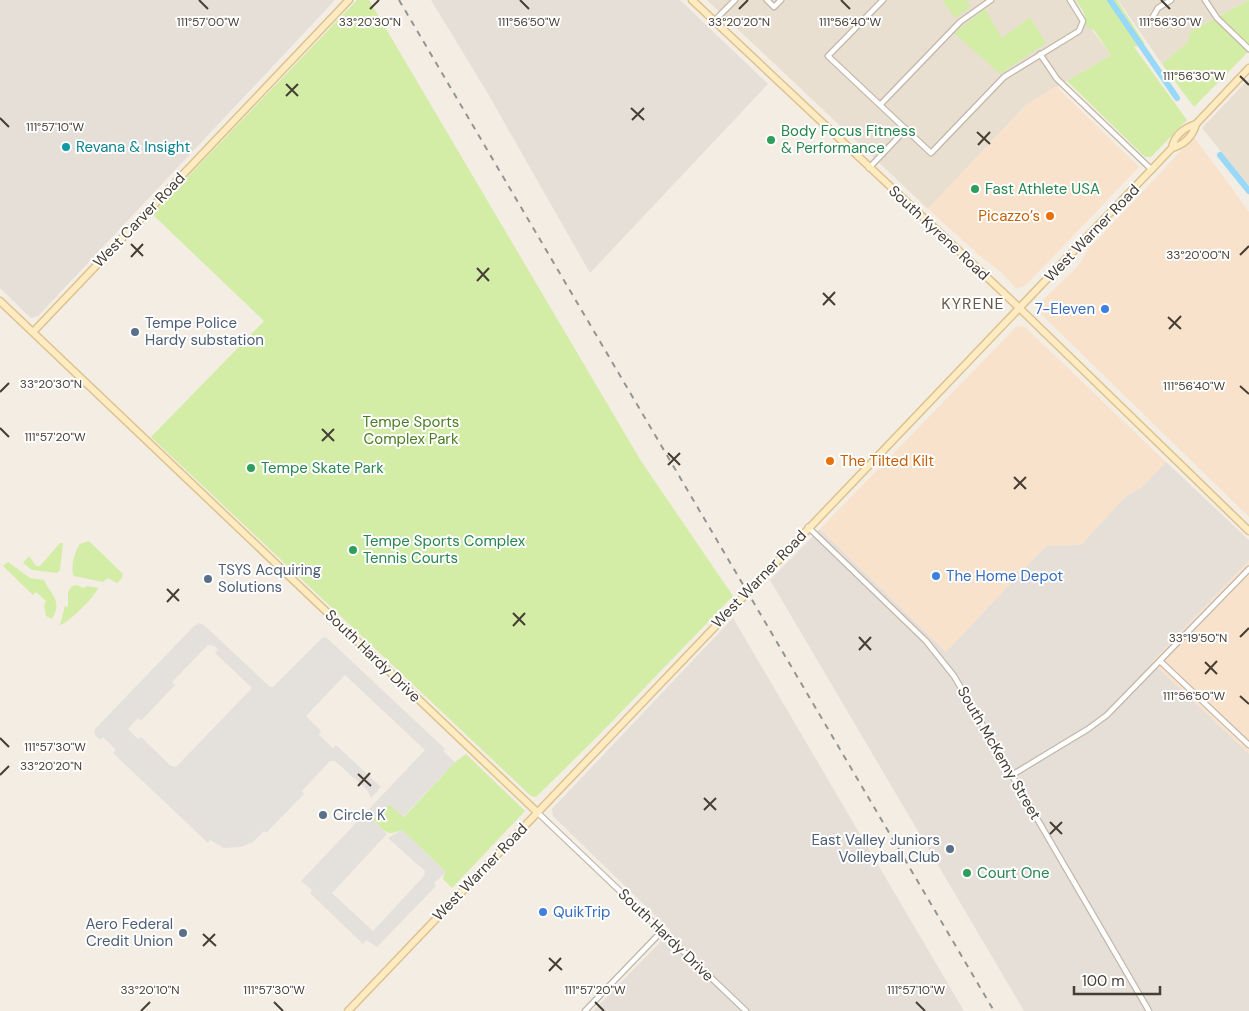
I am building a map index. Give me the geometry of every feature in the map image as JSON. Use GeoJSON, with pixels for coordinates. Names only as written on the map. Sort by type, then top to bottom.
{"type":"FeatureCollection","features":[{"type":"Feature","properties":{"kind":"main road","name":"West Carver Road"},"geometry":{"type":"LineString","coordinates":[[33,332],[349,0]]}},
{"type":"Feature","properties":{"kind":"main road","name":"South Kyrene Road"},"geometry":{"type":"LineString","coordinates":[[692,0],[1019,308],[1249,531]]}},
{"type":"Feature","properties":{"kind":"main road","name":"West Warner Road"},"geometry":{"type":"LineString","coordinates":[[348,1011],[808,527],[1152,170],[1172,148],[1174,140],[1187,127],[1196,124],[1249,68]]}},
{"type":"Feature","properties":{"kind":"main road","name":"South Hardy Drive"},"geometry":{"type":"LineString","coordinates":[[0,301],[537,812]]}},
{"type":"Feature","properties":{"kind":"street"},"geometry":{"type":"LineString","coordinates":[[714,21],[735,0]]}},
{"type":"Feature","properties":{"kind":"street"},"geometry":{"type":"LineString","coordinates":[[767,0],[774,7],[781,0]]}},
{"type":"Feature","properties":{"kind":"street"},"geometry":{"type":"LineString","coordinates":[[883,0],[828,56],[931,153],[997,83],[1079,31],[1083,21],[1070,0]]}},
{"type":"Feature","properties":{"kind":"street"},"geometry":{"type":"LineString","coordinates":[[880,105],[960,22],[991,0]]}},
{"type":"Feature","properties":{"kind":"street"},"geometry":{"type":"LineString","coordinates":[[1151,20],[1158,8],[1171,0]]}},
{"type":"Feature","properties":{"kind":"street"},"geometry":{"type":"LineString","coordinates":[[1205,0],[1217,18],[1249,49]]}},
{"type":"Feature","properties":{"kind":"street"},"geometry":{"type":"LineString","coordinates":[[1040,54],[1057,79],[1152,170]]}},
{"type":"Feature","properties":{"kind":"street"},"geometry":{"type":"LineString","coordinates":[[870,168],[906,130]]}},
{"type":"Feature","properties":{"kind":"street","name":"South McKemy Street"},"geometry":{"type":"LineString","coordinates":[[808,527],[935,651],[954,676],[1149,1011]]}},
{"type":"Feature","properties":{"kind":"street"},"geometry":{"type":"LineString","coordinates":[[1012,775],[1099,722],[1249,569]]}},
{"type":"Feature","properties":{"kind":"street"},"geometry":{"type":"LineString","coordinates":[[1160,661],[1249,746]]}},
{"type":"Feature","properties":{"kind":"street","name":"South Hardy Drive"},"geometry":{"type":"LineString","coordinates":[[537,812],[746,1011]]}},
{"type":"Feature","properties":{"kind":"street"},"geometry":{"type":"LineString","coordinates":[[585,1011],[662,931]]}},
{"type":"Feature","properties":{"kind":"shaded area"},"geometry":{"type":"Polygon","coordinates":[[[0,0],[335,0],[38,316],[31,318],[0,288],[0,0]]]}},
{"type":"Feature","properties":{"kind":"shaded area"},"geometry":{"type":"Polygon","coordinates":[[[431,0],[680,0],[768,84],[590,273],[487,92],[431,0]]]}},
{"type":"Feature","properties":{"kind":"shaded area"},"geometry":{"type":"Polygon","coordinates":[[[707,0],[1076,0],[1087,23],[1111,55],[1026,105],[928,209],[707,0]]]}},
{"type":"Feature","properties":{"kind":"shaded area"},"geometry":{"type":"Polygon","coordinates":[[[1118,0],[1249,0],[1191,31],[1187,43],[1162,64],[1118,0]]]}},
{"type":"Feature","properties":{"kind":"shaded area"},"geometry":{"type":"Polygon","coordinates":[[[1249,79],[1249,186],[1202,128],[1249,79]]]}},
{"type":"Feature","properties":{"kind":"shaded area"},"geometry":{"type":"Polygon","coordinates":[[[1056,86],[1139,167],[1026,285],[1017,289],[1002,273],[980,256],[928,209],[1026,105],[1056,86]]]}},
{"type":"Feature","properties":{"kind":"shaded area"},"geometry":{"type":"Polygon","coordinates":[[[1194,137],[1249,212],[1249,517],[1039,312],[1037,306],[1078,266],[1087,251],[1194,137]]]}},
{"type":"Feature","properties":{"kind":"shaded area"},"geometry":{"type":"Polygon","coordinates":[[[1017,326],[1025,327],[1166,462],[1142,487],[1125,497],[1081,545],[1046,546],[946,652],[820,529],[1017,326]]]}},
{"type":"Feature","properties":{"kind":"shaded area"},"geometry":{"type":"Polygon","coordinates":[[[1166,462],[1249,540],[1249,560],[1152,662],[1249,754],[1249,1011],[1024,1011],[770,580],[820,529],[946,652],[1046,546],[1081,545],[1125,497],[1142,487],[1166,462]]]}},
{"type":"Feature","properties":{"kind":"shaded area"},"geometry":{"type":"Polygon","coordinates":[[[1249,560],[1249,754],[1152,662],[1249,560]]]}},
{"type":"Feature","properties":{"kind":"shaded area"},"geometry":{"type":"Polygon","coordinates":[[[733,618],[964,1011],[593,1011],[671,931],[553,816],[552,809],[733,618]]]}},
{"type":"Feature","properties":{"kind":"shaded area"},"geometry":{"type":"Polygon","coordinates":[[[199,623],[204,625],[270,687],[273,687],[322,638],[326,637],[445,749],[443,751],[455,762],[403,817],[389,804],[373,820],[387,834],[332,893],[373,931],[424,876],[425,871],[388,838],[402,830],[446,872],[434,883],[436,886],[377,947],[366,940],[363,944],[310,893],[312,890],[301,881],[425,750],[345,675],[306,716],[321,731],[319,735],[333,748],[336,745],[381,787],[371,798],[367,790],[335,761],[330,761],[302,791],[304,794],[266,833],[264,831],[253,842],[241,847],[224,848],[210,840],[208,843],[113,753],[116,750],[103,737],[100,740],[94,734],[95,729],[199,623]],[[208,645],[172,682],[175,685],[141,721],[138,718],[128,729],[138,739],[141,737],[171,766],[176,767],[252,688],[215,653],[218,649],[208,645]]]}},
{"type":"Feature","properties":{"kind":"green space","name":"Tempe Sports Complex Park"},"geometry":{"type":"Polygon","coordinates":[[[357,0],[369,0],[641,461],[733,596],[598,736],[536,797],[531,796],[151,437],[264,321],[152,214],[357,0]]]}},
{"type":"Feature","properties":{"kind":"green space"},"geometry":{"type":"Polygon","coordinates":[[[942,0],[966,0],[971,6],[955,18],[942,0]]]}},
{"type":"Feature","properties":{"kind":"green space"},"geometry":{"type":"Polygon","coordinates":[[[1076,0],[1117,0],[1145,44],[1134,47],[1187,120],[1151,157],[1145,157],[1067,81],[1111,55],[1094,30],[1086,27],[1084,13],[1076,0]]]}},
{"type":"Feature","properties":{"kind":"green space"},"geometry":{"type":"Polygon","coordinates":[[[1249,0],[1249,51],[1194,107],[1162,64],[1187,43],[1191,31],[1249,0]]]}},
{"type":"Feature","properties":{"kind":"green space"},"geometry":{"type":"Polygon","coordinates":[[[985,9],[1002,38],[1030,17],[1046,43],[1000,74],[954,33],[985,9]]]}},
{"type":"Feature","properties":{"kind":"green space"},"geometry":{"type":"Polygon","coordinates":[[[89,541],[123,574],[117,583],[108,578],[103,582],[74,576],[73,564],[76,551],[80,544],[89,541]]]}},
{"type":"Feature","properties":{"kind":"green space"},"geometry":{"type":"Polygon","coordinates":[[[60,543],[63,543],[60,570],[57,573],[32,570],[23,563],[29,556],[36,566],[40,566],[60,543]]]}},
{"type":"Feature","properties":{"kind":"green space"},"geometry":{"type":"Polygon","coordinates":[[[8,562],[30,578],[44,580],[55,598],[56,607],[52,619],[46,616],[44,605],[46,601],[36,592],[33,595],[3,566],[8,562]]]}},
{"type":"Feature","properties":{"kind":"green space"},"geometry":{"type":"Polygon","coordinates":[[[77,585],[83,588],[87,586],[98,588],[81,609],[60,625],[65,606],[68,607],[68,592],[72,586],[77,585]]]}},
{"type":"Feature","properties":{"kind":"green space"},"geometry":{"type":"Polygon","coordinates":[[[466,754],[525,811],[452,888],[443,879],[445,871],[402,830],[392,833],[386,832],[373,820],[389,804],[404,817],[455,762],[466,754]]]}},
{"type":"Feature","properties":{"kind":"waterway"},"geometry":{"type":"LineString","coordinates":[[1110,0],[1177,98]]}},
{"type":"Feature","properties":{"kind":"waterway"},"geometry":{"type":"LineString","coordinates":[[1220,155],[1249,191]]}},
{"type":"Feature","properties":{"kind":"railway"},"geometry":{"type":"LineString","coordinates":[[399,0],[994,1011]]}},
{"type":"Feature","properties":{"kind":"place","name":"Body Focus Fitness & Performance"},"geometry":{"type":"Point","coordinates":[771,140]}},
{"type":"Feature","properties":{"kind":"place","name":"Revana & Insight"},"geometry":{"type":"Point","coordinates":[66,147]}},
{"type":"Feature","properties":{"kind":"place","name":"Fast Athlete USA"},"geometry":{"type":"Point","coordinates":[975,189]}},
{"type":"Feature","properties":{"kind":"place","name":"Picazzo’s"},"geometry":{"type":"Point","coordinates":[1050,216]}},
{"type":"Feature","properties":{"kind":"place","name":"7-Eleven"},"geometry":{"type":"Point","coordinates":[1105,309]}},
{"type":"Feature","properties":{"kind":"place","name":"Tempe Police Hardy substation"},"geometry":{"type":"Point","coordinates":[135,332]}},
{"type":"Feature","properties":{"kind":"place","name":"The Tilted Kilt"},"geometry":{"type":"Point","coordinates":[830,461]}},
{"type":"Feature","properties":{"kind":"place","name":"Tempe Skate Park"},"geometry":{"type":"Point","coordinates":[251,468]}},
{"type":"Feature","properties":{"kind":"place","name":"Tempe Sports Complex Tennis Courts"},"geometry":{"type":"Point","coordinates":[353,550]}},
{"type":"Feature","properties":{"kind":"place","name":"The Home Depot"},"geometry":{"type":"Point","coordinates":[936,576]}},
{"type":"Feature","properties":{"kind":"place","name":"TSYS Acquiring Solutions"},"geometry":{"type":"Point","coordinates":[208,579]}},
{"type":"Feature","properties":{"kind":"place","name":"Circle K"},"geometry":{"type":"Point","coordinates":[323,815]}},
{"type":"Feature","properties":{"kind":"place","name":"East Valley Juniors Volleyball Club"},"geometry":{"type":"Point","coordinates":[950,849]}},
{"type":"Feature","properties":{"kind":"place","name":"Court One"},"geometry":{"type":"Point","coordinates":[967,873]}},
{"type":"Feature","properties":{"kind":"place","name":"QuikTrip"},"geometry":{"type":"Point","coordinates":[543,912]}},
{"type":"Feature","properties":{"kind":"place","name":"Aero Federal Credit Union"},"geometry":{"type":"Point","coordinates":[183,933]}},
{"type":"Feature","properties":{"kind":"district","name":"KYRENE"},"geometry":{"type":"Point","coordinates":[973,303]}}]}
